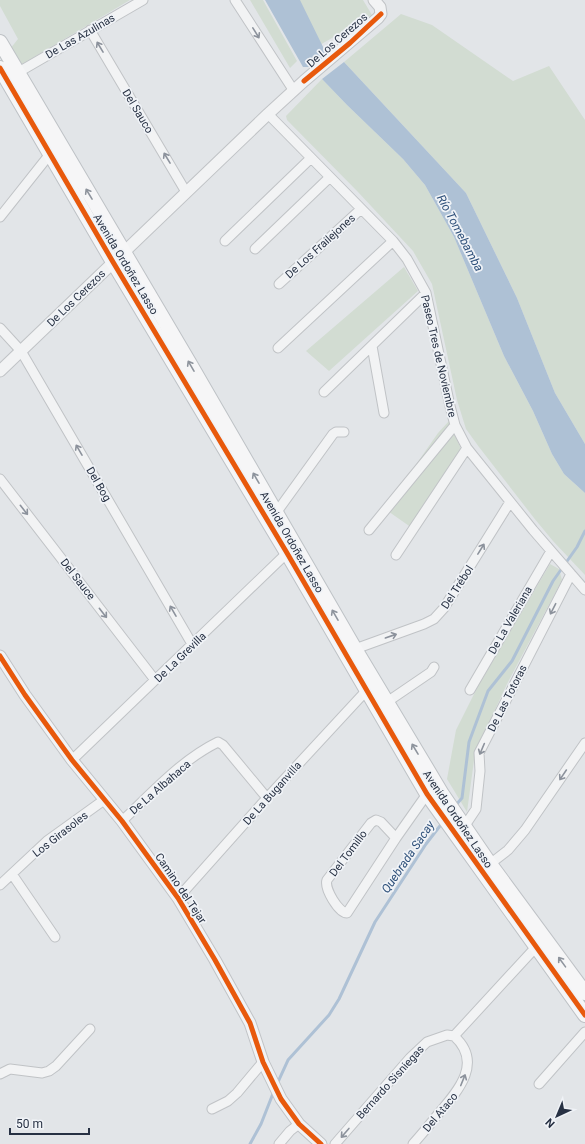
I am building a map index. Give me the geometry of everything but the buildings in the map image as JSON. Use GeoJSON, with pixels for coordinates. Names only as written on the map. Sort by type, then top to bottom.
{"type":"FeatureCollection","features":[{"type":"Feature","properties":{"kind":"main road","name":"Avenida Ordoñez Lasso"},"geometry":{"type":"LineString","coordinates":[[0,42],[119,257],[366,690],[434,796],[460,832],[536,947],[585,1015]]}},
{"type":"Feature","properties":{"kind":"main road","name":"Avenida Ordoñez Lasso"},"geometry":{"type":"LineString","coordinates":[[0,68],[50,154],[190,364],[387,702],[434,796]]}},
{"type":"Feature","properties":{"kind":"main road","name":"Avenida Ordoñez Lasso"},"geometry":{"type":"LineString","coordinates":[[460,832],[490,864],[585,993]]}},
{"type":"Feature","properties":{"kind":"street","name":"De Las Azulinas"},"geometry":{"type":"LineString","coordinates":[[18,73],[143,0]]}},
{"type":"Feature","properties":{"kind":"street"},"geometry":{"type":"LineString","coordinates":[[235,0],[294,91]]}},
{"type":"Feature","properties":{"kind":"street","name":"De Los Cerezos"},"geometry":{"type":"LineString","coordinates":[[0,371],[268,114],[382,14],[380,7],[374,0]]}},
{"type":"Feature","properties":{"kind":"street","name":"Del Sauco"},"geometry":{"type":"LineString","coordinates":[[90,30],[186,192]]}},
{"type":"Feature","properties":{"kind":"street","name":"Paseo Tres de Noviembre"},"geometry":{"type":"LineString","coordinates":[[268,114],[393,241],[407,259],[426,293],[455,425],[467,448],[510,502],[585,590]]}},
{"type":"Feature","properties":{"kind":"street"},"geometry":{"type":"LineString","coordinates":[[0,217],[50,154]]}},
{"type":"Feature","properties":{"kind":"street"},"geometry":{"type":"LineString","coordinates":[[225,241],[311,158]]}},
{"type":"Feature","properties":{"kind":"street"},"geometry":{"type":"LineString","coordinates":[[256,249],[330,177]]}},
{"type":"Feature","properties":{"kind":"street","name":"De Los Frailejones"},"geometry":{"type":"LineString","coordinates":[[279,284],[361,209]]}},
{"type":"Feature","properties":{"kind":"street"},"geometry":{"type":"LineString","coordinates":[[278,348],[393,241]]}},
{"type":"Feature","properties":{"kind":"street"},"geometry":{"type":"LineString","coordinates":[[324,392],[426,293]]}},
{"type":"Feature","properties":{"kind":"street","name":"Del Bog"},"geometry":{"type":"LineString","coordinates":[[0,328],[21,351],[192,644]]}},
{"type":"Feature","properties":{"kind":"street"},"geometry":{"type":"LineString","coordinates":[[372,346],[384,413]]}},
{"type":"Feature","properties":{"kind":"street"},"geometry":{"type":"LineString","coordinates":[[369,530],[455,425]]}},
{"type":"Feature","properties":{"kind":"street"},"geometry":{"type":"LineString","coordinates":[[276,513],[333,434],[336,432],[344,432]]}},
{"type":"Feature","properties":{"kind":"street"},"geometry":{"type":"LineString","coordinates":[[396,555],[467,448]]}},
{"type":"Feature","properties":{"kind":"street","name":"Del Sauce"},"geometry":{"type":"LineString","coordinates":[[0,479],[155,680]]}},
{"type":"Feature","properties":{"kind":"street","name":"Del Trébol"},"geometry":{"type":"LineString","coordinates":[[355,649],[424,624],[434,618],[444,608],[510,502]]}},
{"type":"Feature","properties":{"kind":"street","name":"De La Valeriana"},"geometry":{"type":"LineString","coordinates":[[470,690],[551,551]]}},
{"type":"Feature","properties":{"kind":"street","name":"De La Grevilla"},"geometry":{"type":"LineString","coordinates":[[72,760],[287,553]]}},
{"type":"Feature","properties":{"kind":"street","name":"De Las Totoras"},"geometry":{"type":"LineString","coordinates":[[460,832],[476,809],[480,771],[479,753],[566,569]]}},
{"type":"Feature","properties":{"kind":"street","name":"Camino del Tejar"},"geometry":{"type":"LineString","coordinates":[[0,656],[25,695],[72,760],[122,822],[178,898],[250,1023],[265,1066],[281,1100],[300,1124],[321,1144]]}},
{"type":"Feature","properties":{"kind":"street"},"geometry":{"type":"LineString","coordinates":[[387,702],[431,672],[434,667]]}},
{"type":"Feature","properties":{"kind":"street","name":"De La Buganvilla"},"geometry":{"type":"LineString","coordinates":[[178,898],[366,690]]}},
{"type":"Feature","properties":{"kind":"street","name":"De La Albahaca"},"geometry":{"type":"LineString","coordinates":[[122,822],[174,772],[210,746],[218,742],[223,745],[267,798]]}},
{"type":"Feature","properties":{"kind":"street"},"geometry":{"type":"LineString","coordinates":[[490,864],[508,850],[525,830],[585,743]]}},
{"type":"Feature","properties":{"kind":"street","name":"Del Tomillo"},"geometry":{"type":"LineString","coordinates":[[396,838],[381,822],[376,820],[370,823],[326,884],[327,890],[340,911],[348,913],[396,838],[434,796]]}},
{"type":"Feature","properties":{"kind":"street","name":"Los Girasoles"},"geometry":{"type":"LineString","coordinates":[[0,885],[47,841],[104,800]]}},
{"type":"Feature","properties":{"kind":"street"},"geometry":{"type":"LineString","coordinates":[[12,874],[55,937]]}},
{"type":"Feature","properties":{"kind":"street"},"geometry":{"type":"LineString","coordinates":[[454,1036],[536,947]]}},
{"type":"Feature","properties":{"kind":"street"},"geometry":{"type":"LineString","coordinates":[[0,1074],[10,1069],[42,1073],[48,1071],[56,1066],[90,1029]]}},
{"type":"Feature","properties":{"kind":"street"},"geometry":{"type":"LineString","coordinates":[[539,1084],[585,1032]]}},
{"type":"Feature","properties":{"kind":"street","name":"Bernardo Sisniegas"},"geometry":{"type":"LineString","coordinates":[[335,1144],[410,1058],[427,1042],[447,1036],[454,1036]]}},
{"type":"Feature","properties":{"kind":"street","name":"Del Ataco"},"geometry":{"type":"LineString","coordinates":[[413,1144],[458,1091],[463,1080],[467,1069],[467,1058],[464,1048],[454,1036]]}},
{"type":"Feature","properties":{"kind":"street"},"geometry":{"type":"LineString","coordinates":[[212,1109],[228,1101],[265,1066]]}},
{"type":"Feature","properties":{"kind":"street"},"geometry":{"type":"LineString","coordinates":[[278,1144],[290,1131],[300,1124]]}},
{"type":"Feature","properties":{"kind":"shaded area"},"geometry":{"type":"Polygon","coordinates":[[[0,0],[130,0],[19,66],[10,49],[18,39],[0,6],[0,0]]]}},
{"type":"Feature","properties":{"kind":"shaded area"},"geometry":{"type":"Polygon","coordinates":[[[250,0],[263,0],[297,61],[290,68],[250,0]]]}},
{"type":"Feature","properties":{"kind":"shaded area"},"geometry":{"type":"Polygon","coordinates":[[[299,0],[363,0],[372,15],[318,46],[299,0]]]}},
{"type":"Feature","properties":{"kind":"shaded area"},"geometry":{"type":"Polygon","coordinates":[[[401,14],[432,25],[513,81],[549,66],[585,120],[585,444],[555,393],[517,298],[466,193],[344,62],[401,14]]]}},
{"type":"Feature","properties":{"kind":"shaded area"},"geometry":{"type":"Polygon","coordinates":[[[322,79],[403,159],[425,185],[454,237],[504,356],[533,411],[552,454],[564,474],[585,493],[585,575],[534,518],[466,429],[457,400],[432,284],[413,251],[358,192],[287,120],[286,116],[322,79]]]}},
{"type":"Feature","properties":{"kind":"shaded area"},"geometry":{"type":"Polygon","coordinates":[[[404,267],[418,291],[329,371],[306,351],[404,267]]]}},
{"type":"Feature","properties":{"kind":"shaded area"},"geometry":{"type":"Polygon","coordinates":[[[449,421],[463,454],[412,528],[385,509],[438,433],[449,421]]]}},
{"type":"Feature","properties":{"kind":"shaded area"},"geometry":{"type":"Polygon","coordinates":[[[550,564],[559,569],[562,580],[507,684],[475,753],[467,812],[447,779],[456,730],[477,688],[550,564]]]}},
{"type":"Feature","properties":{"kind":"water"},"geometry":{"type":"Polygon","coordinates":[[[265,0],[300,0],[327,55],[312,67],[303,67],[265,0]]]}},
{"type":"Feature","properties":{"kind":"water","name":"Río Tomebamba"},"geometry":{"type":"Polygon","coordinates":[[[344,62],[466,193],[517,298],[555,393],[585,444],[585,493],[564,474],[552,454],[533,411],[504,356],[454,237],[425,185],[403,159],[322,79],[344,62]]]}},
{"type":"Feature","properties":{"kind":"waterway","name":"Quebrada Sacay"},"geometry":{"type":"LineString","coordinates":[[455,806],[462,798],[469,742],[488,691],[512,661],[553,581],[577,547],[585,531]]}},
{"type":"Feature","properties":{"kind":"waterway","name":"Quebrada Sacay"},"geometry":{"type":"LineString","coordinates":[[277,1084],[288,1060],[329,1015],[339,999],[375,922],[426,844],[443,822]]}},
{"type":"Feature","properties":{"kind":"waterway","name":"Quebrada Sacay"},"geometry":{"type":"LineString","coordinates":[[250,1144],[261,1124],[274,1091]]}},
{"type":"Feature","properties":{"kind":"cycle path"},"geometry":{"type":"LineString","coordinates":[[304,81],[350,43],[381,14]]}},
{"type":"Feature","properties":{"kind":"cycle path"},"geometry":{"type":"LineString","coordinates":[[0,68],[113,262],[287,553],[427,794],[585,1015]]}},
{"type":"Feature","properties":{"kind":"cycle path"},"geometry":{"type":"LineString","coordinates":[[0,656],[25,695],[72,760],[122,821],[178,898],[250,1023],[263,1062],[281,1099],[299,1124],[321,1144]]}}]}
